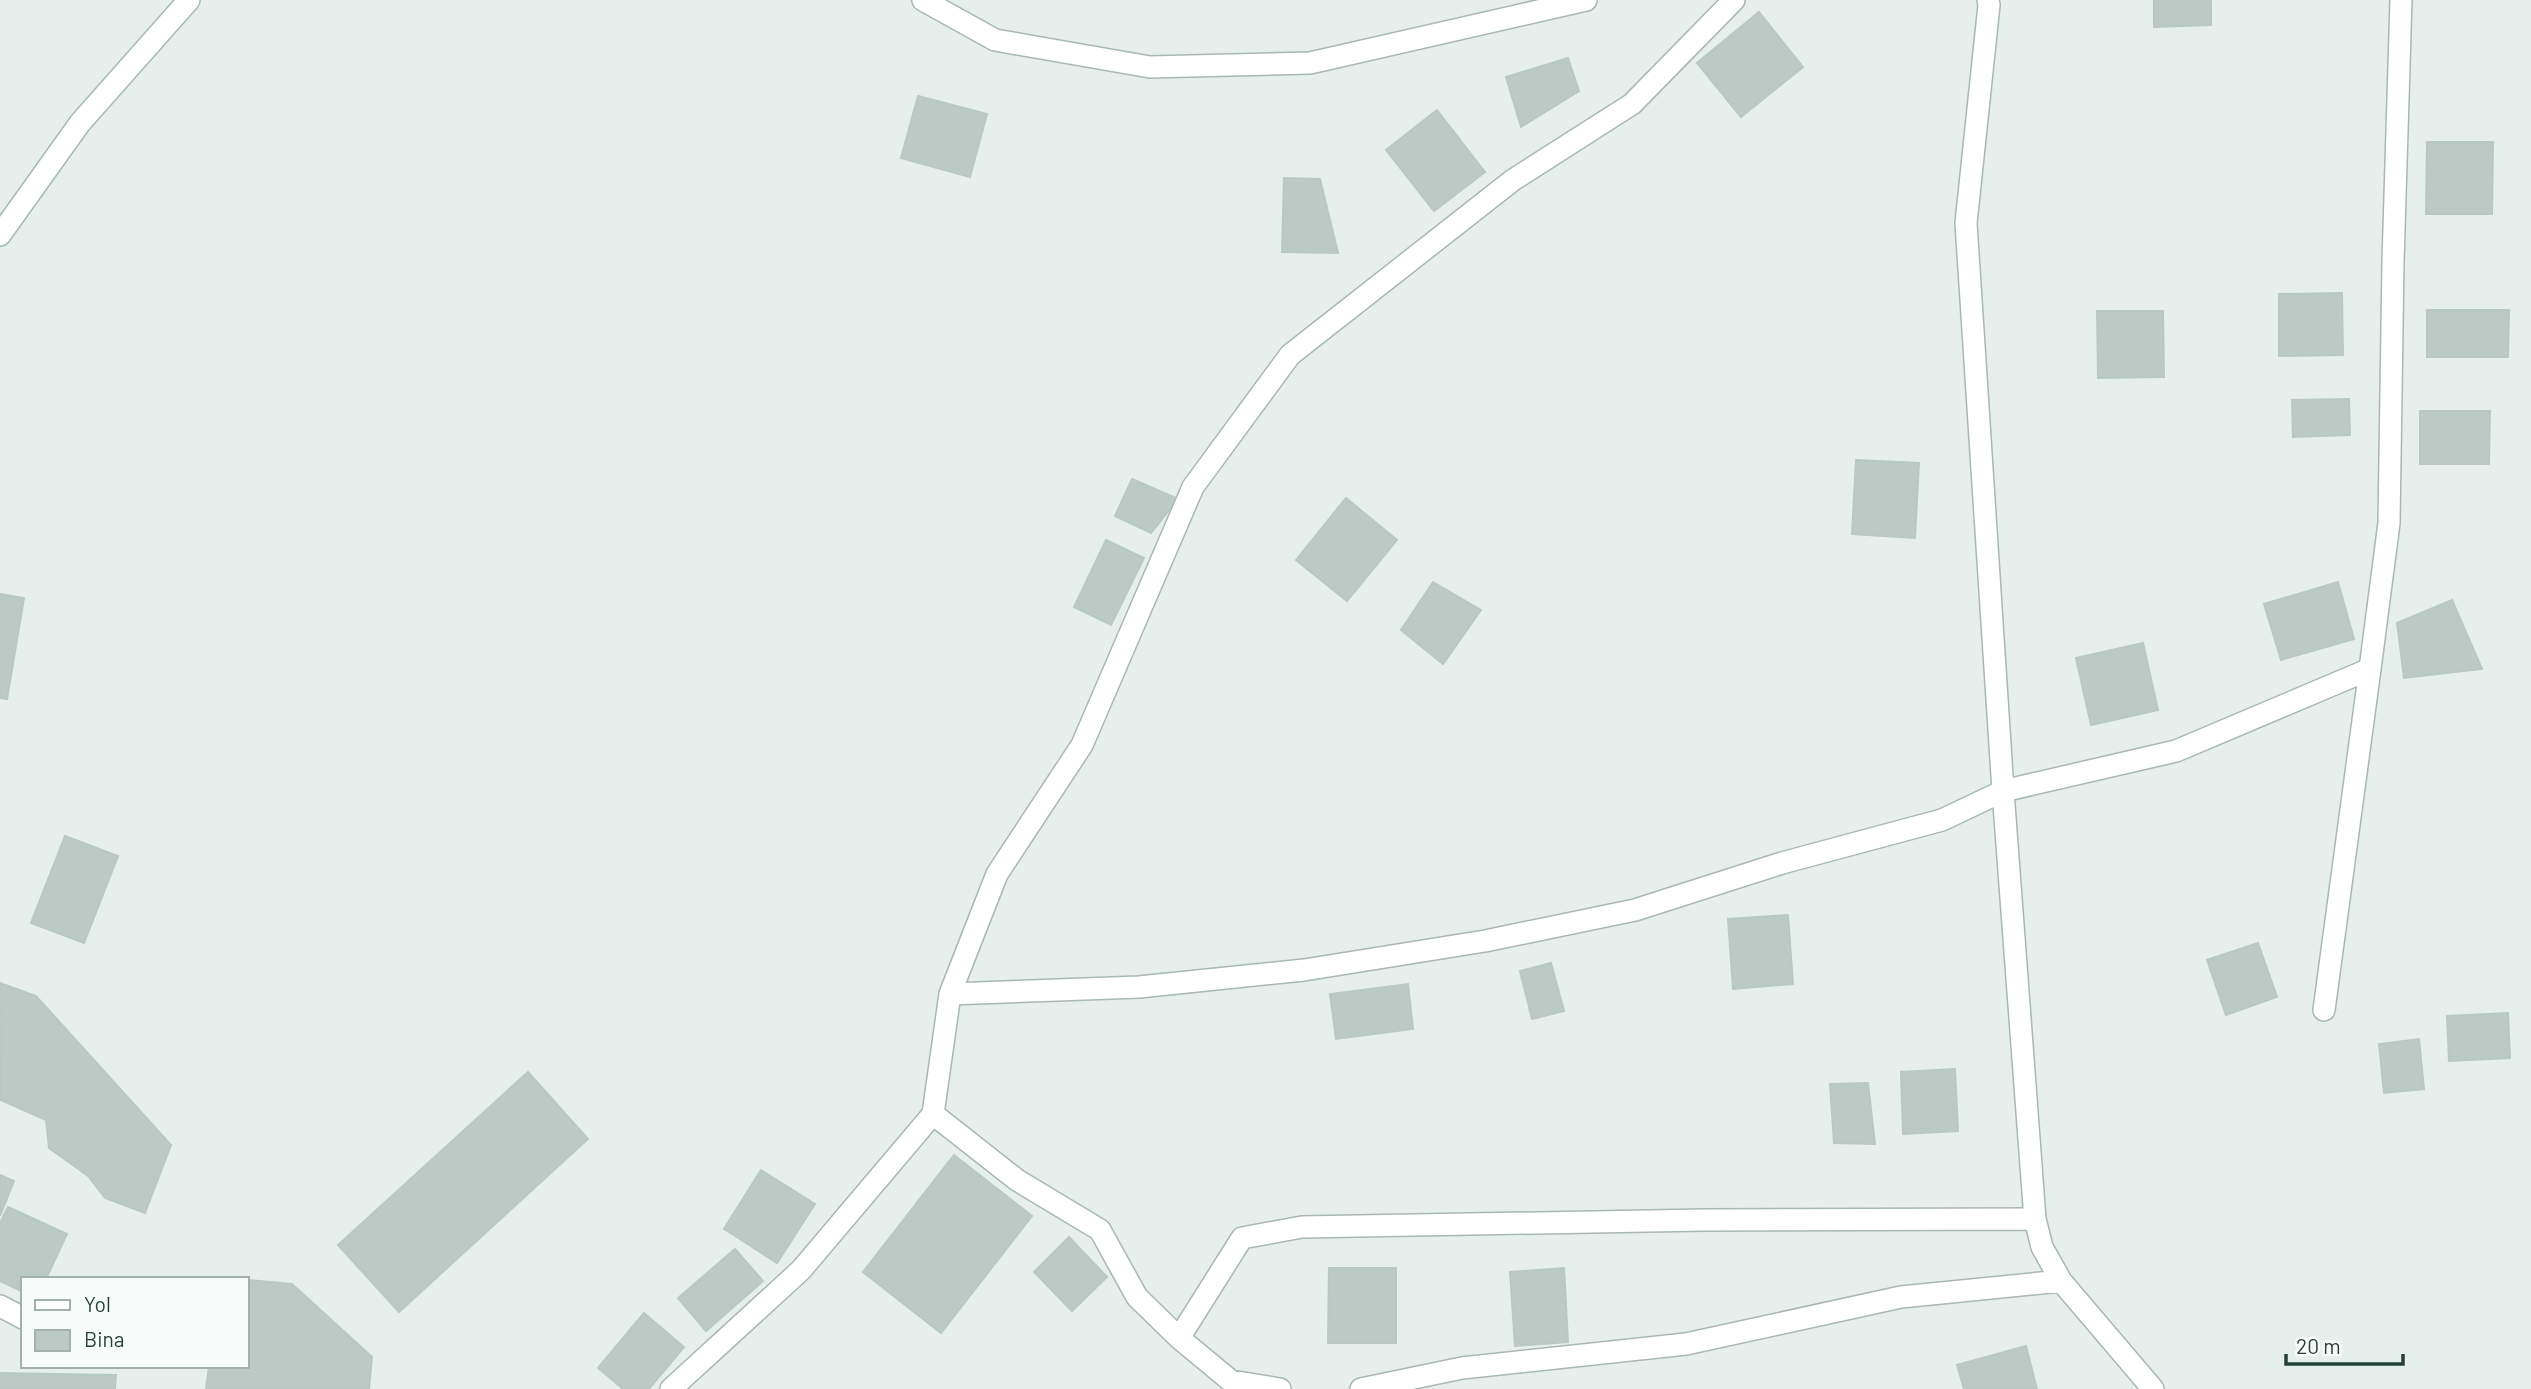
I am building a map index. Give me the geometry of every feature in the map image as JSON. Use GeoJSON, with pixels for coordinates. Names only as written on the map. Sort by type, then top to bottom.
{"type":"FeatureCollection","features":[{"type":"Feature","properties":{"kind":"street"},"geometry":{"type":"LineString","coordinates":[[0,235],[80,123],[189,0]]}},
{"type":"Feature","properties":{"kind":"street"},"geometry":{"type":"LineString","coordinates":[[923,0],[995,40],[1150,67],[1310,63],[1586,0]]}},
{"type":"Feature","properties":{"kind":"street"},"geometry":{"type":"LineString","coordinates":[[671,1389],[801,1270],[933,1114],[950,994],[998,874],[1082,745],[1193,487],[1290,355],[1513,180],[1632,104],[1734,0]]}},
{"type":"Feature","properties":{"kind":"street"},"geometry":{"type":"LineString","coordinates":[[1988,0],[1966,223],[2003,791],[2035,1219],[2042,1247],[2061,1281],[2153,1389]]}},
{"type":"Feature","properties":{"kind":"street"},"geometry":{"type":"LineString","coordinates":[[2324,1010],[2389,523],[2401,0]]}},
{"type":"Feature","properties":{"kind":"street"},"geometry":{"type":"LineString","coordinates":[[950,994],[1139,987],[1304,970],[1485,941],[1634,909],[1782,863],[1942,820],[2003,791],[2176,751],[2370,669]]}},
{"type":"Feature","properties":{"kind":"street"},"geometry":{"type":"LineString","coordinates":[[933,1114],[1017,1180],[1100,1230],[1137,1297],[1179,1338],[1231,1381],[1280,1389]]}},
{"type":"Feature","properties":{"kind":"street"},"geometry":{"type":"LineString","coordinates":[[1179,1338],[1242,1238],[1302,1227],[1704,1220],[2035,1219]]}},
{"type":"Feature","properties":{"kind":"street"},"geometry":{"type":"LineString","coordinates":[[1361,1389],[1462,1368],[1686,1344],[1900,1297],[2061,1281]]}},
{"type":"Feature","properties":{"kind":"street"},"geometry":{"type":"LineString","coordinates":[[0,1306],[21,1317]]}},
{"type":"Feature","properties":{"kind":"building"},"geometry":{"type":"Polygon","coordinates":[[[2154,0],[2211,0],[2211,25],[2154,27],[2154,0]]]}},
{"type":"Feature","properties":{"kind":"building"},"geometry":{"type":"Polygon","coordinates":[[[1759,12],[1803,67],[1741,117],[1697,63],[1759,12]]]}},
{"type":"Feature","properties":{"kind":"building"},"geometry":{"type":"Polygon","coordinates":[[[1568,58],[1579,91],[1521,127],[1506,77],[1568,58]]]}},
{"type":"Feature","properties":{"kind":"building"},"geometry":{"type":"Polygon","coordinates":[[[918,96],[987,114],[970,177],[901,158],[918,96]]]}},
{"type":"Feature","properties":{"kind":"building"},"geometry":{"type":"Polygon","coordinates":[[[1437,110],[1485,172],[1434,211],[1386,150],[1437,110]]]}},
{"type":"Feature","properties":{"kind":"building"},"geometry":{"type":"Polygon","coordinates":[[[2427,142],[2493,142],[2492,214],[2426,214],[2427,142]]]}},
{"type":"Feature","properties":{"kind":"building"},"geometry":{"type":"Polygon","coordinates":[[[1284,178],[1320,179],[1338,253],[1282,252],[1284,178]]]}},
{"type":"Feature","properties":{"kind":"building"},"geometry":{"type":"Polygon","coordinates":[[[2342,293],[2343,355],[2279,356],[2279,294],[2342,293]]]}},
{"type":"Feature","properties":{"kind":"building"},"geometry":{"type":"Polygon","coordinates":[[[2427,310],[2509,310],[2508,357],[2427,357],[2427,310]]]}},
{"type":"Feature","properties":{"kind":"building"},"geometry":{"type":"Polygon","coordinates":[[[2097,311],[2163,311],[2164,377],[2098,378],[2097,311]]]}},
{"type":"Feature","properties":{"kind":"building"},"geometry":{"type":"Polygon","coordinates":[[[2349,399],[2350,435],[2293,437],[2292,400],[2349,399]]]}},
{"type":"Feature","properties":{"kind":"building"},"geometry":{"type":"Polygon","coordinates":[[[2420,411],[2490,411],[2489,464],[2420,464],[2420,411]]]}},
{"type":"Feature","properties":{"kind":"building"},"geometry":{"type":"Polygon","coordinates":[[[1856,460],[1919,463],[1915,538],[1852,534],[1856,460]]]}},
{"type":"Feature","properties":{"kind":"building"},"geometry":{"type":"Polygon","coordinates":[[[1132,479],[1178,499],[1151,533],[1115,516],[1132,479]]]}},
{"type":"Feature","properties":{"kind":"building"},"geometry":{"type":"Polygon","coordinates":[[[1346,498],[1397,540],[1347,601],[1296,560],[1346,498]]]}},
{"type":"Feature","properties":{"kind":"building"},"geometry":{"type":"Polygon","coordinates":[[[1106,540],[1144,558],[1111,625],[1074,607],[1106,540]]]}},
{"type":"Feature","properties":{"kind":"building"},"geometry":{"type":"Polygon","coordinates":[[[1433,582],[1481,610],[1443,664],[1401,630],[1433,582]]]}},
{"type":"Feature","properties":{"kind":"building"},"geometry":{"type":"Polygon","coordinates":[[[2338,582],[2354,639],[2281,660],[2264,604],[2338,582]]]}},
{"type":"Feature","properties":{"kind":"building"},"geometry":{"type":"Polygon","coordinates":[[[0,594],[24,598],[7,699],[0,698],[0,594]]]}},
{"type":"Feature","properties":{"kind":"building"},"geometry":{"type":"Polygon","coordinates":[[[2452,600],[2482,669],[2404,678],[2397,623],[2452,600]]]}},
{"type":"Feature","properties":{"kind":"building"},"geometry":{"type":"Polygon","coordinates":[[[2143,643],[2158,710],[2091,725],[2076,658],[2143,643]]]}},
{"type":"Feature","properties":{"kind":"building"},"geometry":{"type":"Polygon","coordinates":[[[65,836],[118,856],[84,943],[31,923],[65,836]]]}},
{"type":"Feature","properties":{"kind":"building"},"geometry":{"type":"Polygon","coordinates":[[[1788,915],[1793,984],[1733,989],[1728,919],[1788,915]]]}},
{"type":"Feature","properties":{"kind":"building"},"geometry":{"type":"Polygon","coordinates":[[[2258,943],[2277,997],[2226,1015],[2207,960],[2258,943]]]}},
{"type":"Feature","properties":{"kind":"building"},"geometry":{"type":"Polygon","coordinates":[[[1551,963],[1564,1011],[1532,1019],[1520,971],[1551,963]]]}},
{"type":"Feature","properties":{"kind":"building"},"geometry":{"type":"Polygon","coordinates":[[[0,983],[36,996],[171,1145],[145,1213],[105,1198],[88,1176],[49,1148],[46,1120],[1,1100],[0,983]]]}},
{"type":"Feature","properties":{"kind":"building"},"geometry":{"type":"Polygon","coordinates":[[[1408,984],[1413,1029],[1336,1039],[1330,994],[1408,984]]]}},
{"type":"Feature","properties":{"kind":"building"},"geometry":{"type":"Polygon","coordinates":[[[2508,1013],[2510,1058],[2449,1061],[2447,1016],[2508,1013]]]}},
{"type":"Feature","properties":{"kind":"building"},"geometry":{"type":"Polygon","coordinates":[[[2419,1039],[2424,1089],[2384,1093],[2379,1044],[2419,1039]]]}},
{"type":"Feature","properties":{"kind":"building"},"geometry":{"type":"Polygon","coordinates":[[[1955,1069],[1958,1131],[1903,1134],[1901,1072],[1955,1069]]]}},
{"type":"Feature","properties":{"kind":"building"},"geometry":{"type":"Polygon","coordinates":[[[528,1072],[588,1139],[399,1312],[338,1245],[528,1072]]]}},
{"type":"Feature","properties":{"kind":"building"},"geometry":{"type":"Polygon","coordinates":[[[1868,1083],[1875,1144],[1834,1143],[1830,1084],[1868,1083]]]}},
{"type":"Feature","properties":{"kind":"building"},"geometry":{"type":"Polygon","coordinates":[[[954,1155],[1032,1216],[941,1333],[863,1272],[954,1155]]]}},
{"type":"Feature","properties":{"kind":"building"},"geometry":{"type":"Polygon","coordinates":[[[761,1170],[815,1204],[777,1263],[724,1229],[761,1170]]]}},
{"type":"Feature","properties":{"kind":"building"},"geometry":{"type":"Polygon","coordinates":[[[0,1175],[14,1181],[0,1216],[0,1175]]]}},
{"type":"Feature","properties":{"kind":"building"},"geometry":{"type":"Polygon","coordinates":[[[8,1207],[67,1234],[47,1277],[21,1277],[21,1291],[0,1281],[0,1223],[8,1207]]]}},
{"type":"Feature","properties":{"kind":"building"},"geometry":{"type":"Polygon","coordinates":[[[1069,1237],[1107,1277],[1072,1311],[1034,1272],[1069,1237]]]}},
{"type":"Feature","properties":{"kind":"building"},"geometry":{"type":"Polygon","coordinates":[[[735,1249],[763,1281],[706,1331],[678,1298],[735,1249]]]}},
{"type":"Feature","properties":{"kind":"building"},"geometry":{"type":"Polygon","coordinates":[[[1329,1268],[1396,1268],[1396,1343],[1328,1343],[1329,1268]]]}},
{"type":"Feature","properties":{"kind":"building"},"geometry":{"type":"Polygon","coordinates":[[[1564,1268],[1568,1342],[1515,1346],[1510,1272],[1564,1268]]]}},
{"type":"Feature","properties":{"kind":"building"},"geometry":{"type":"Polygon","coordinates":[[[248,1280],[292,1284],[372,1357],[369,1389],[206,1389],[209,1368],[248,1368],[248,1280]]]}},
{"type":"Feature","properties":{"kind":"building"},"geometry":{"type":"Polygon","coordinates":[[[644,1313],[684,1347],[649,1389],[623,1389],[598,1368],[644,1313]]]}},
{"type":"Feature","properties":{"kind":"building"},"geometry":{"type":"Polygon","coordinates":[[[2026,1346],[2037,1389],[1964,1389],[1957,1365],[2026,1346]]]}},
{"type":"Feature","properties":{"kind":"building"},"geometry":{"type":"Polygon","coordinates":[[[0,1373],[116,1375],[115,1389],[0,1389],[0,1373]]]}}]}
